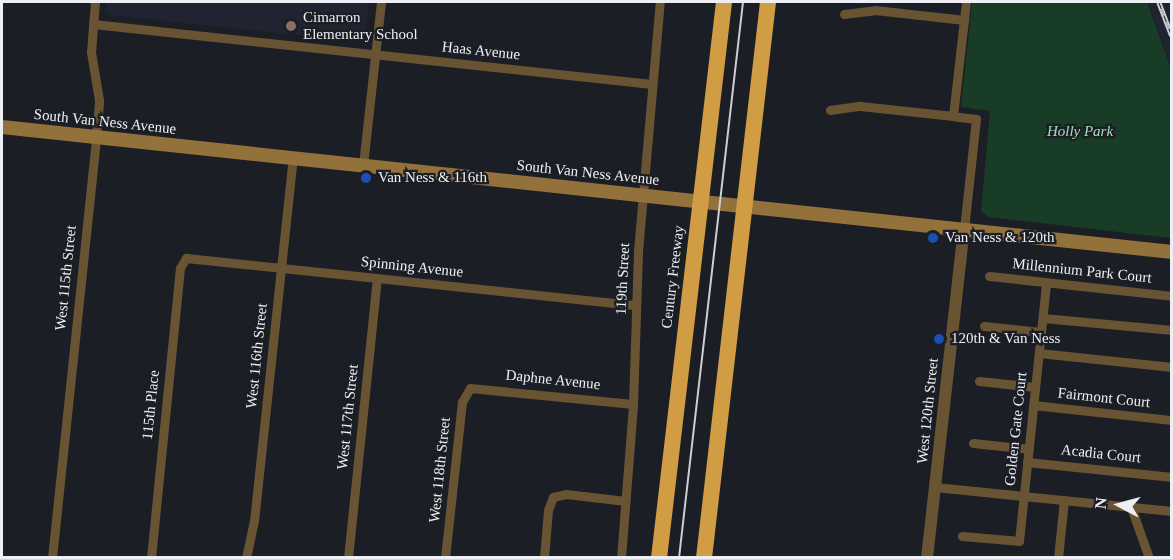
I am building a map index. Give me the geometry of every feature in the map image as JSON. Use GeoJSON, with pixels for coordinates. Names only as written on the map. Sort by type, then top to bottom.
{"type":"FeatureCollection","features":[{"type":"Feature","properties":{"kind":"highway","name":"Century Freeway"},"geometry":{"type":"LineString","coordinates":[[658,558],[724,2]]}},
{"type":"Feature","properties":{"kind":"highway"},"geometry":{"type":"LineString","coordinates":[[704,558],[768,2]]}},
{"type":"Feature","properties":{"kind":"highway"},"geometry":{"type":"LineString","coordinates":[[714,458],[715,558]]}},
{"type":"Feature","properties":{"kind":"main road","name":"South Van Ness Avenue"},"geometry":{"type":"LineString","coordinates":[[2,127],[1172,252]]}},
{"type":"Feature","properties":{"kind":"street","name":"West 115th Street"},"geometry":{"type":"LineString","coordinates":[[52,558],[99,100],[91,52],[95,2]]}},
{"type":"Feature","properties":{"kind":"street"},"geometry":{"type":"LineString","coordinates":[[363,165],[381,2]]}},
{"type":"Feature","properties":{"kind":"street","name":"119th Street"},"geometry":{"type":"LineString","coordinates":[[621,558],[633,404],[643,195],[660,2]]}},
{"type":"Feature","properties":{"kind":"street"},"geometry":{"type":"LineString","coordinates":[[830,110],[861,106],[953,116],[966,2]]}},
{"type":"Feature","properties":{"kind":"street"},"geometry":{"type":"LineString","coordinates":[[844,14],[875,10],[964,20]]}},
{"type":"Feature","properties":{"kind":"street","name":"Haas Avenue"},"geometry":{"type":"LineString","coordinates":[[93,24],[652,84]]}},
{"type":"Feature","properties":{"kind":"street","name":"West 120th Street"},"geometry":{"type":"LineString","coordinates":[[927,558],[976,118],[953,116]]}},
{"type":"Feature","properties":{"kind":"street","name":"West 116th Street"},"geometry":{"type":"LineString","coordinates":[[246,558],[254,520],[293,158]]}},
{"type":"Feature","properties":{"kind":"street","name":"Spinning Avenue"},"geometry":{"type":"LineString","coordinates":[[186,258],[636,305]]}},
{"type":"Feature","properties":{"kind":"street","name":"115th Place"},"geometry":{"type":"LineString","coordinates":[[150,558],[180,268],[186,258]]}},
{"type":"Feature","properties":{"kind":"street","name":"Millennium Park Court"},"geometry":{"type":"LineString","coordinates":[[989,276],[1172,296]]}},
{"type":"Feature","properties":{"kind":"street","name":"West 117th Street"},"geometry":{"type":"LineString","coordinates":[[348,558],[377,279]]}},
{"type":"Feature","properties":{"kind":"street","name":"Golden Gate Court"},"geometry":{"type":"LineString","coordinates":[[962,536],[1019,542],[1046,283]]}},
{"type":"Feature","properties":{"kind":"street"},"geometry":{"type":"LineString","coordinates":[[1043,318],[1172,330]]}},
{"type":"Feature","properties":{"kind":"street"},"geometry":{"type":"LineString","coordinates":[[984,326],[1041,332]]}},
{"type":"Feature","properties":{"kind":"street"},"geometry":{"type":"LineString","coordinates":[[1039,353],[1172,367]]}},
{"type":"Feature","properties":{"kind":"street"},"geometry":{"type":"LineString","coordinates":[[979,381],[1035,387]]}},
{"type":"Feature","properties":{"kind":"street","name":"Daphne Avenue"},"geometry":{"type":"LineString","coordinates":[[470,388],[633,404]]}},
{"type":"Feature","properties":{"kind":"street","name":"West 118th Street"},"geometry":{"type":"LineString","coordinates":[[445,558],[462,402],[470,388]]}},
{"type":"Feature","properties":{"kind":"street","name":"Fairmont Court"},"geometry":{"type":"LineString","coordinates":[[1033,405],[1172,420]]}},
{"type":"Feature","properties":{"kind":"street"},"geometry":{"type":"LineString","coordinates":[[973,443],[1029,450]]}},
{"type":"Feature","properties":{"kind":"street","name":"Acadia Court"},"geometry":{"type":"LineString","coordinates":[[1027,462],[1172,477]]}},
{"type":"Feature","properties":{"kind":"street"},"geometry":{"type":"LineString","coordinates":[[935,487],[1172,511]]}},
{"type":"Feature","properties":{"kind":"street"},"geometry":{"type":"LineString","coordinates":[[544,558],[548,510],[553,497],[566,494],[626,501]]}},
{"type":"Feature","properties":{"kind":"street"},"geometry":{"type":"LineString","coordinates":[[1058,558],[1064,500]]}},
{"type":"Feature","properties":{"kind":"street"},"geometry":{"type":"LineString","coordinates":[[1131,507],[1149,558]]}},
{"type":"Feature","properties":{"kind":"shaded area","name":"Cimarron Elementary School"},"geometry":{"type":"Polygon","coordinates":[[[107,2],[369,2],[365,37],[359,42],[110,15],[106,11],[107,2]]]}},
{"type":"Feature","properties":{"kind":"shaded area"},"geometry":{"type":"Polygon","coordinates":[[[1148,2],[1171,2],[1171,66],[1148,2]]]}},
{"type":"Feature","properties":{"kind":"green space","name":"Holly Park"},"geometry":{"type":"Polygon","coordinates":[[[972,2],[1147,2],[1171,68],[1171,238],[988,217],[981,211],[990,111],[961,107],[972,2]]]}},
{"type":"Feature","properties":{"kind":"tram line"},"geometry":{"type":"LineString","coordinates":[[679,558],[743,2]]}},
{"type":"Feature","properties":{"kind":"railway"},"geometry":{"type":"LineString","coordinates":[[1159,2],[1172,36]]}},
{"type":"Feature","properties":{"kind":"place","name":"Cimarron Elementary School"},"geometry":{"type":"Point","coordinates":[291,26]}},
{"type":"Feature","properties":{"kind":"place","name":"Van Ness & 116th"},"geometry":{"type":"Point","coordinates":[366,178]}},
{"type":"Feature","properties":{"kind":"place","name":"Van Ness & 120th"},"geometry":{"type":"Point","coordinates":[933,238]}},
{"type":"Feature","properties":{"kind":"place","name":"120th & Van Ness"},"geometry":{"type":"Point","coordinates":[939,339]}}]}
